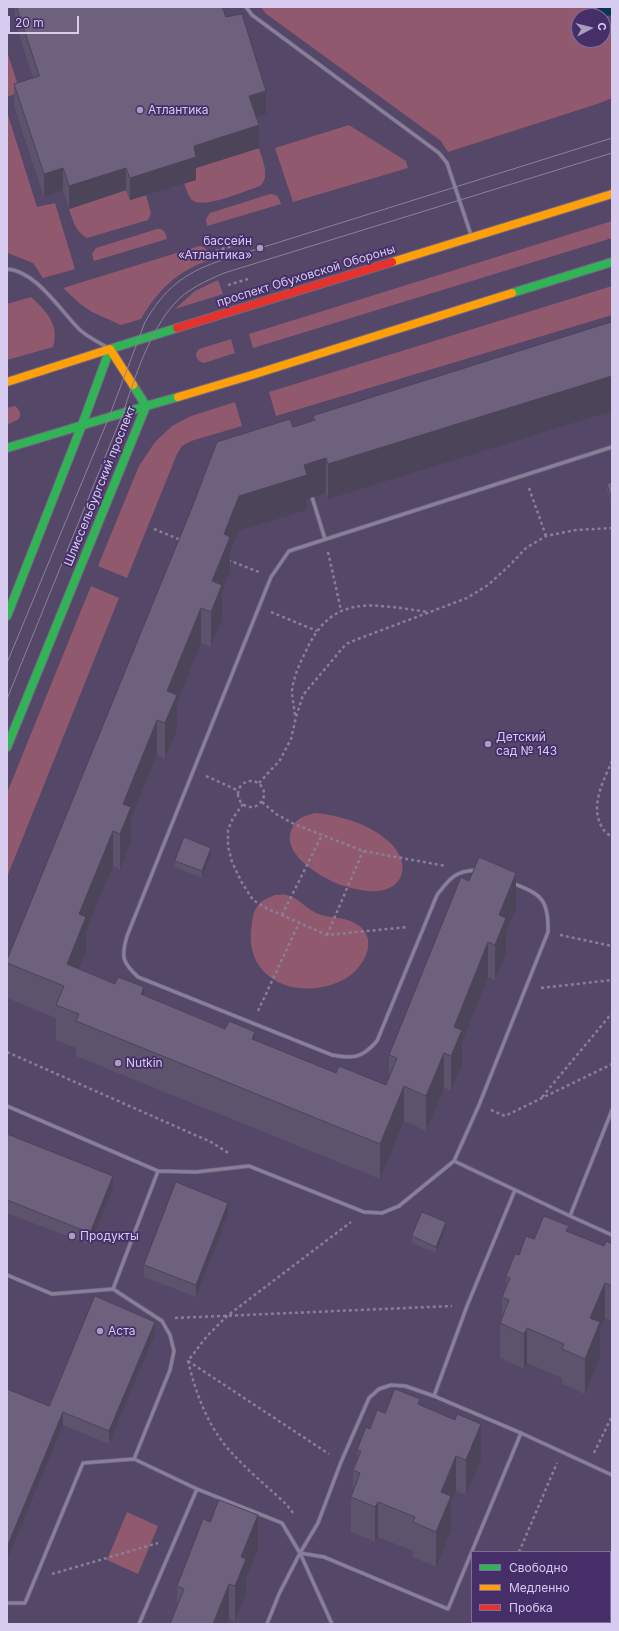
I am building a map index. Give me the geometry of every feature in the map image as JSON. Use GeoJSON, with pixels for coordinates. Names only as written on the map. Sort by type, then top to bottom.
{"type":"FeatureCollection","features":[{"type":"Feature","properties":{"kind":"main road","name":"проспект Обуховской Обороны"},"geometry":{"type":"LineString","coordinates":[[7,382],[612,194]]}},
{"type":"Feature","properties":{"kind":"main road"},"geometry":{"type":"LineString","coordinates":[[7,448],[259,372],[612,262]]}},
{"type":"Feature","properties":{"kind":"main road","name":"Шлиссельбургский проспект"},"geometry":{"type":"LineString","coordinates":[[7,747],[146,406],[110,349]]}},
{"type":"Feature","properties":{"kind":"main road"},"geometry":{"type":"LineString","coordinates":[[7,616],[82,425],[110,349]]}},
{"type":"Feature","properties":{"kind":"lane"},"geometry":{"type":"LineString","coordinates":[[246,7],[252,15],[439,153],[447,163],[472,237]]}},
{"type":"Feature","properties":{"kind":"lane"},"geometry":{"type":"LineString","coordinates":[[7,269],[15,269],[42,287],[80,330],[110,349]]}},
{"type":"Feature","properties":{"kind":"lane"},"geometry":{"type":"LineString","coordinates":[[481,870],[462,871],[447,881],[437,895],[377,1041],[366,1053],[350,1058],[332,1055],[138,977],[127,968],[122,953],[127,936],[260,608],[271,577],[289,551],[524,474],[612,447]]}},
{"type":"Feature","properties":{"kind":"lane"},"geometry":{"type":"LineString","coordinates":[[312,497],[325,539]]}},
{"type":"Feature","properties":{"kind":"lane"},"geometry":{"type":"LineString","coordinates":[[7,1106],[158,1171],[196,1172],[249,1166],[364,1212],[382,1213],[399,1206],[454,1161],[479,1105],[548,932],[549,915],[543,900],[531,890],[510,882]]}},
{"type":"Feature","properties":{"kind":"lane"},"geometry":{"type":"LineString","coordinates":[[570,1216],[612,1110]]}},
{"type":"Feature","properties":{"kind":"lane"},"geometry":{"type":"LineString","coordinates":[[454,1161],[612,1235]]}},
{"type":"Feature","properties":{"kind":"lane"},"geometry":{"type":"LineString","coordinates":[[113,1290],[158,1171]]}},
{"type":"Feature","properties":{"kind":"lane"},"geometry":{"type":"LineString","coordinates":[[434,1396],[467,1306],[515,1190]]}},
{"type":"Feature","properties":{"kind":"lane"},"geometry":{"type":"LineString","coordinates":[[7,1275],[52,1294],[113,1290],[162,1320],[170,1335],[174,1351],[170,1370],[134,1460]]}},
{"type":"Feature","properties":{"kind":"lane"},"geometry":{"type":"LineString","coordinates":[[267,1624],[279,1594],[300,1553],[318,1524],[341,1462],[369,1398],[379,1389],[391,1385],[405,1386],[434,1396],[521,1432],[612,1475]]}},
{"type":"Feature","properties":{"kind":"lane"},"geometry":{"type":"LineString","coordinates":[[472,1551],[521,1432]]}},
{"type":"Feature","properties":{"kind":"lane"},"geometry":{"type":"LineString","coordinates":[[7,1603],[25,1603],[83,1463],[134,1460],[197,1489],[282,1523],[300,1553],[332,1624]]}},
{"type":"Feature","properties":{"kind":"lane"},"geometry":{"type":"LineString","coordinates":[[139,1624],[197,1489]]}},
{"type":"Feature","properties":{"kind":"lane"},"geometry":{"type":"LineString","coordinates":[[300,1553],[324,1557],[448,1609],[471,1553]]}},
{"type":"Feature","properties":{"kind":"path"},"geometry":{"type":"LineString","coordinates":[[216,251],[238,244]]}},
{"type":"Feature","properties":{"kind":"path"},"geometry":{"type":"LineString","coordinates":[[228,285],[248,279]]}},
{"type":"Feature","properties":{"kind":"path"},"geometry":{"type":"LineString","coordinates":[[524,474],[546,536]]}},
{"type":"Feature","properties":{"kind":"path"},"geometry":{"type":"LineString","coordinates":[[259,783],[280,760],[291,739],[303,695],[346,644],[358,638],[467,598],[488,585],[526,548],[546,536],[576,530],[612,528]]}},
{"type":"Feature","properties":{"kind":"path"},"geometry":{"type":"LineString","coordinates":[[154,529],[185,542]]}},
{"type":"Feature","properties":{"kind":"path"},"geometry":{"type":"LineString","coordinates":[[325,539],[341,610]]}},
{"type":"Feature","properties":{"kind":"path"},"geometry":{"type":"LineString","coordinates":[[228,559],[271,577]]}},
{"type":"Feature","properties":{"kind":"path"},"geometry":{"type":"LineString","coordinates":[[296,717],[292,693],[298,668],[308,645],[327,619],[341,610],[360,606],[377,605],[430,612]]}},
{"type":"Feature","properties":{"kind":"path"},"geometry":{"type":"LineString","coordinates":[[260,608],[317,632]]}},
{"type":"Feature","properties":{"kind":"path"},"geometry":{"type":"LineString","coordinates":[[612,761],[598,794],[597,812],[603,829],[612,838]]}},
{"type":"Feature","properties":{"kind":"path"},"geometry":{"type":"LineString","coordinates":[[194,770],[239,790]]}},
{"type":"Feature","properties":{"kind":"path"},"geometry":{"type":"LineString","coordinates":[[251,781],[259,783],[264,790],[264,798],[259,805],[251,807],[243,804],[239,798],[239,790],[243,784],[251,781]]}},
{"type":"Feature","properties":{"kind":"path"},"geometry":{"type":"LineString","coordinates":[[262,802],[276,814],[363,852],[447,866],[462,871]]}},
{"type":"Feature","properties":{"kind":"path"},"geometry":{"type":"LineString","coordinates":[[243,804],[233,818],[228,830],[228,846],[232,862],[253,900],[266,908],[327,935],[424,925]]}},
{"type":"Feature","properties":{"kind":"path"},"geometry":{"type":"LineString","coordinates":[[282,915],[323,835]]}},
{"type":"Feature","properties":{"kind":"path"},"geometry":{"type":"LineString","coordinates":[[327,935],[363,852]]}},
{"type":"Feature","properties":{"kind":"path"},"geometry":{"type":"LineString","coordinates":[[253,1024],[299,923]]}},
{"type":"Feature","properties":{"kind":"path"},"geometry":{"type":"LineString","coordinates":[[548,932],[612,946]]}},
{"type":"Feature","properties":{"kind":"path"},"geometry":{"type":"LineString","coordinates":[[525,989],[612,980]]}},
{"type":"Feature","properties":{"kind":"path"},"geometry":{"type":"LineString","coordinates":[[541,1099],[612,1013]]}},
{"type":"Feature","properties":{"kind":"path"},"geometry":{"type":"LineString","coordinates":[[7,1052],[211,1142],[249,1166]]}},
{"type":"Feature","properties":{"kind":"path"},"geometry":{"type":"LineString","coordinates":[[479,1105],[505,1116],[612,1064]]}},
{"type":"Feature","properties":{"kind":"path"},"geometry":{"type":"LineString","coordinates":[[297,1518],[287,1505],[230,1452],[213,1427],[200,1403],[192,1381],[188,1361],[207,1336],[227,1316],[364,1212]]}},
{"type":"Feature","properties":{"kind":"path"},"geometry":{"type":"LineString","coordinates":[[174,1318],[456,1306]]}},
{"type":"Feature","properties":{"kind":"path"},"geometry":{"type":"LineString","coordinates":[[174,1351],[341,1462]]}},
{"type":"Feature","properties":{"kind":"path"},"geometry":{"type":"LineString","coordinates":[[588,1464],[612,1416]]}},
{"type":"Feature","properties":{"kind":"path"},"geometry":{"type":"LineString","coordinates":[[519,1551],[562,1452]]}},
{"type":"Feature","properties":{"kind":"path"},"geometry":{"type":"LineString","coordinates":[[35,1579],[176,1538]]}},
{"type":"Feature","properties":{"kind":"shaded area"},"geometry":{"type":"Polygon","coordinates":[[[261,7],[597,7],[571,8],[571,48],[611,48],[611,30],[612,98],[448,152],[441,141],[265,13],[261,7]]]}},
{"type":"Feature","properties":{"kind":"shaded area"},"geometry":{"type":"Polygon","coordinates":[[[7,51],[20,92],[7,97],[7,51]]]}},
{"type":"Feature","properties":{"kind":"shaded area"},"geometry":{"type":"Polygon","coordinates":[[[7,112],[37,207],[55,203],[75,269],[43,278],[33,263],[8,253],[7,112]]]}},
{"type":"Feature","properties":{"kind":"shaded area"},"geometry":{"type":"Polygon","coordinates":[[[349,125],[406,161],[408,168],[293,202],[275,148],[349,125]]]}},
{"type":"Feature","properties":{"kind":"shaded area"},"geometry":{"type":"Polygon","coordinates":[[[259,148],[265,168],[265,178],[260,186],[215,201],[205,203],[192,200],[184,183],[196,180],[194,168],[259,148]]]}},
{"type":"Feature","properties":{"kind":"shaded area"},"geometry":{"type":"Polygon","coordinates":[[[126,190],[130,200],[146,195],[151,213],[148,220],[87,238],[80,232],[75,225],[69,209],[126,190]]]}},
{"type":"Feature","properties":{"kind":"shaded area"},"geometry":{"type":"Polygon","coordinates":[[[273,194],[279,198],[281,204],[207,226],[206,219],[210,213],[273,194]]]}},
{"type":"Feature","properties":{"kind":"shaded area"},"geometry":{"type":"Polygon","coordinates":[[[612,221],[612,238],[253,348],[249,334],[612,221]]]}},
{"type":"Feature","properties":{"kind":"shaded area"},"geometry":{"type":"Polygon","coordinates":[[[161,229],[165,232],[167,239],[94,261],[92,254],[96,248],[161,229]]]}},
{"type":"Feature","properties":{"kind":"shaded area"},"geometry":{"type":"Polygon","coordinates":[[[199,246],[204,247],[208,252],[210,260],[199,264],[178,276],[154,299],[141,319],[121,325],[92,312],[79,303],[63,288],[199,246]]]}},
{"type":"Feature","properties":{"kind":"shaded area"},"geometry":{"type":"Polygon","coordinates":[[[218,280],[223,294],[175,309],[195,291],[218,280]]]}},
{"type":"Feature","properties":{"kind":"shaded area"},"geometry":{"type":"Polygon","coordinates":[[[612,286],[612,315],[276,416],[269,392],[612,286]]]}},
{"type":"Feature","properties":{"kind":"shaded area"},"geometry":{"type":"Polygon","coordinates":[[[31,297],[42,307],[53,325],[55,339],[53,347],[7,360],[7,304],[31,297]]]}},
{"type":"Feature","properties":{"kind":"shaded area"},"geometry":{"type":"Polygon","coordinates":[[[231,339],[235,353],[204,363],[199,361],[197,358],[196,353],[199,349],[231,339]]]}},
{"type":"Feature","properties":{"kind":"shaded area"},"geometry":{"type":"Polygon","coordinates":[[[235,402],[242,426],[191,441],[182,446],[177,454],[127,578],[98,566],[139,466],[155,442],[172,426],[191,416],[235,402]]]}},
{"type":"Feature","properties":{"kind":"shaded area"},"geometry":{"type":"Polygon","coordinates":[[[15,406],[20,412],[19,419],[7,425],[7,408],[15,406]]]}},
{"type":"Feature","properties":{"kind":"shaded area"},"geometry":{"type":"Polygon","coordinates":[[[91,586],[119,598],[7,877],[7,793],[91,586]]]}},
{"type":"Feature","properties":{"kind":"shaded area"},"geometry":{"type":"Polygon","coordinates":[[[316,813],[353,821],[371,829],[387,840],[401,858],[403,867],[397,882],[390,888],[380,891],[361,890],[344,886],[327,879],[308,866],[294,851],[290,843],[290,834],[294,825],[299,819],[316,813]]]}},
{"type":"Feature","properties":{"kind":"shaded area"},"geometry":{"type":"Polygon","coordinates":[[[275,895],[291,896],[318,914],[349,920],[362,928],[367,935],[367,951],[364,959],[353,974],[328,986],[310,989],[293,987],[278,982],[265,973],[256,960],[251,943],[252,920],[258,905],[265,899],[275,895]]]}},
{"type":"Feature","properties":{"kind":"shaded area"},"geometry":{"type":"Polygon","coordinates":[[[127,1512],[158,1526],[138,1574],[107,1560],[127,1512]]]}},
{"type":"Feature","properties":{"kind":"water"},"geometry":{"type":"Polygon","coordinates":[[[612,7],[612,15],[611,8],[597,8],[612,7]]]}},
{"type":"Feature","properties":{"kind":"building","name":"Атлантика"},"geometry":{"type":"Polygon","coordinates":[[[17,7],[222,7],[226,17],[242,14],[266,91],[249,96],[259,125],[194,146],[196,157],[130,178],[126,168],[69,186],[63,168],[44,174],[14,84],[39,76],[17,7]]]}},
{"type":"Feature","properties":{"kind":"building"},"geometry":{"type":"Polygon","coordinates":[[[612,322],[612,376],[328,464],[326,458],[304,465],[307,475],[239,496],[224,534],[230,537],[212,581],[222,585],[211,612],[201,608],[167,691],[177,695],[165,723],[157,720],[123,804],[131,807],[120,834],[113,831],[79,914],[86,917],[67,964],[115,984],[118,977],[144,987],[141,994],[225,1029],[229,1021],[255,1032],[252,1039],[336,1073],[339,1066],[386,1085],[397,1058],[389,1055],[461,877],[469,881],[479,857],[516,873],[499,915],[506,918],[495,945],[488,942],[454,1027],[462,1030],[451,1056],[444,1053],[426,1096],[404,1086],[380,1144],[76,1021],[79,1014],[56,1005],[64,986],[7,963],[191,510],[217,442],[290,419],[293,427],[300,425],[315,420],[313,416],[612,322]]]}},
{"type":"Feature","properties":{"kind":"building"},"geometry":{"type":"Polygon","coordinates":[[[612,482],[612,500],[607,484],[612,482]]]}},
{"type":"Feature","properties":{"kind":"building"},"geometry":{"type":"Polygon","coordinates":[[[184,837],[211,848],[202,871],[175,861],[184,837]]]}},
{"type":"Feature","properties":{"kind":"building"},"geometry":{"type":"Polygon","coordinates":[[[7,1134],[113,1176],[90,1233],[7,1200],[7,1134]]]}},
{"type":"Feature","properties":{"kind":"building"},"geometry":{"type":"Polygon","coordinates":[[[176,1182],[228,1203],[196,1285],[144,1265],[176,1182]]]}},
{"type":"Feature","properties":{"kind":"building"},"geometry":{"type":"Polygon","coordinates":[[[422,1212],[446,1222],[436,1247],[412,1236],[422,1212]]]}},
{"type":"Feature","properties":{"kind":"building"},"geometry":{"type":"Polygon","coordinates":[[[544,1216],[569,1226],[566,1231],[604,1246],[606,1241],[612,1244],[612,1286],[605,1283],[590,1318],[600,1322],[585,1359],[562,1349],[564,1344],[527,1328],[524,1334],[500,1323],[509,1300],[502,1297],[510,1278],[506,1276],[515,1254],[519,1255],[526,1236],[534,1239],[544,1216]]]}},
{"type":"Feature","properties":{"kind":"building"},"geometry":{"type":"Polygon","coordinates":[[[95,1296],[155,1322],[109,1431],[63,1412],[7,1547],[7,1389],[49,1406],[95,1296]]]}},
{"type":"Feature","properties":{"kind":"building"},"geometry":{"type":"Polygon","coordinates":[[[395,1389],[420,1399],[418,1404],[455,1420],[457,1414],[481,1424],[466,1460],[456,1456],[441,1492],[451,1496],[436,1532],[413,1522],[415,1517],[378,1502],[375,1507],[351,1497],[360,1473],[353,1470],[361,1451],[357,1450],[366,1427],[370,1429],[377,1410],[385,1413],[395,1389]]]}},
{"type":"Feature","properties":{"kind":"building"},"geometry":{"type":"Polygon","coordinates":[[[219,1500],[258,1515],[241,1557],[246,1559],[235,1586],[229,1584],[213,1624],[170,1624],[184,1589],[177,1586],[203,1519],[210,1522],[219,1500]]]}},
{"type":"Feature","properties":{"kind":"tram line"},"geometry":{"type":"LineString","coordinates":[[7,663],[109,417],[145,322],[160,300],[176,284],[195,271],[219,261],[612,138]]}},
{"type":"Feature","properties":{"kind":"tram line"},"geometry":{"type":"LineString","coordinates":[[7,699],[123,413],[132,385],[150,341],[165,315],[179,299],[197,286],[224,273],[612,153]]}},
{"type":"Feature","properties":{"kind":"traffic: fast"},"geometry":{"type":"LineString","coordinates":[[512,293],[612,262]]}},
{"type":"Feature","properties":{"kind":"traffic: fast"},"geometry":{"type":"LineString","coordinates":[[7,616],[82,425],[110,349],[177,328]]}},
{"type":"Feature","properties":{"kind":"traffic: fast"},"geometry":{"type":"LineString","coordinates":[[7,448],[146,406],[133,385]]}},
{"type":"Feature","properties":{"kind":"traffic: fast"},"geometry":{"type":"LineString","coordinates":[[7,747],[146,406],[178,397]]}},
{"type":"Feature","properties":{"kind":"traffic: slow"},"geometry":{"type":"LineString","coordinates":[[392,262],[612,194]]}},
{"type":"Feature","properties":{"kind":"traffic: slow"},"geometry":{"type":"LineString","coordinates":[[178,397],[512,293]]}},
{"type":"Feature","properties":{"kind":"traffic: slow"},"geometry":{"type":"LineString","coordinates":[[7,382],[110,349],[133,385]]}},
{"type":"Feature","properties":{"kind":"traffic: jam"},"geometry":{"type":"LineString","coordinates":[[177,328],[392,262]]}},
{"type":"Feature","properties":{"kind":"place","name":"Атлантика"},"geometry":{"type":"Point","coordinates":[140,110]}},
{"type":"Feature","properties":{"kind":"place","name":"бассейн «Атлантика»"},"geometry":{"type":"Point","coordinates":[260,248]}},
{"type":"Feature","properties":{"kind":"place","name":"Детский сад № 143"},"geometry":{"type":"Point","coordinates":[488,744]}},
{"type":"Feature","properties":{"kind":"place","name":"Nutkin"},"geometry":{"type":"Point","coordinates":[118,1063]}},
{"type":"Feature","properties":{"kind":"place","name":"Продукты"},"geometry":{"type":"Point","coordinates":[72,1236]}},
{"type":"Feature","properties":{"kind":"place","name":"Аста"},"geometry":{"type":"Point","coordinates":[100,1331]}}]}
